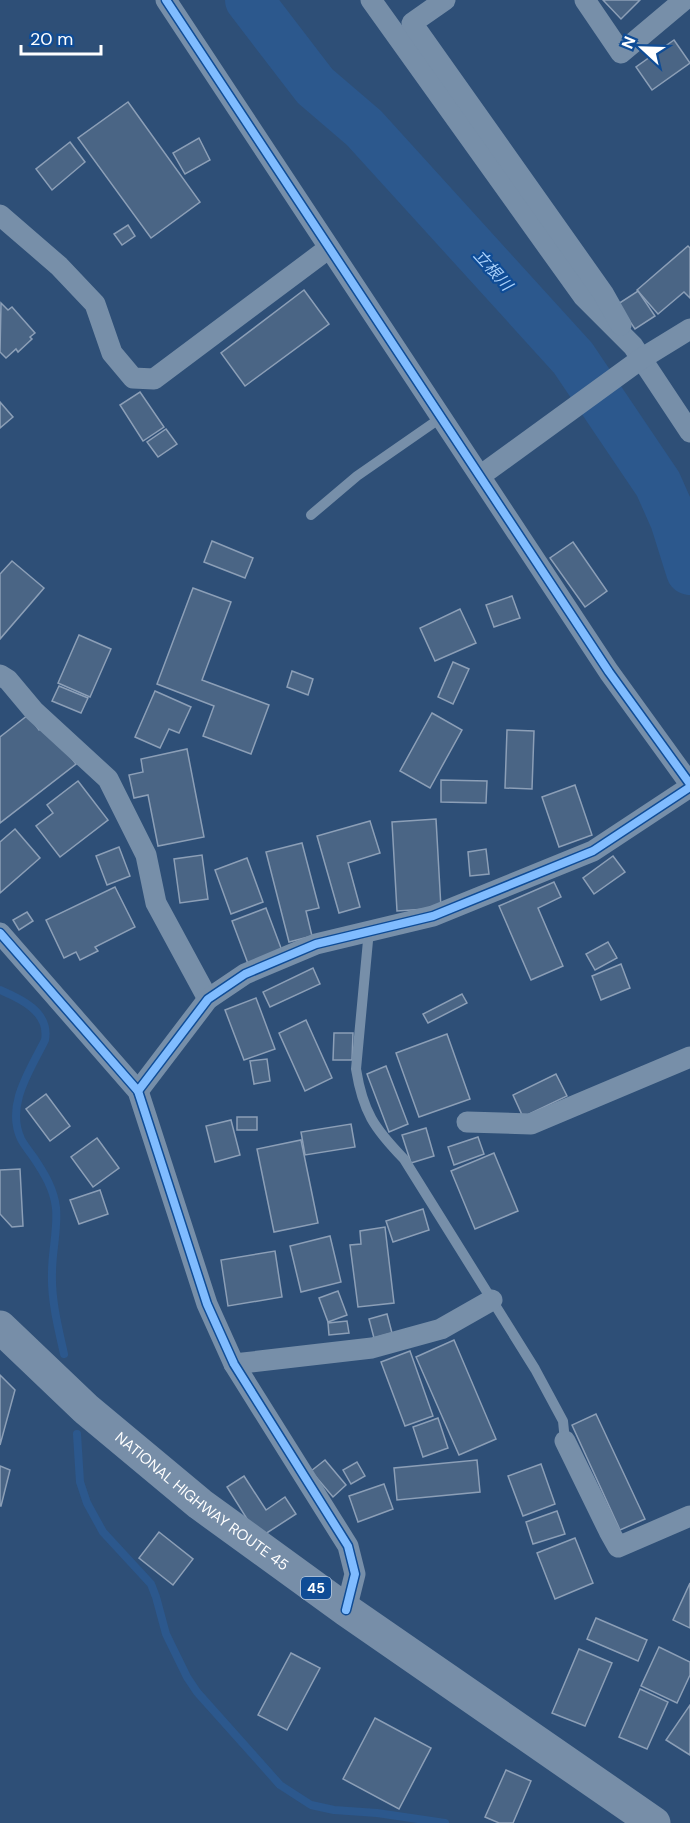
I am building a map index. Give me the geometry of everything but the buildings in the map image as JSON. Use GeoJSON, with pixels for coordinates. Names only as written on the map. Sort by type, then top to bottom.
{"type":"FeatureCollection","features":[{"type":"Feature","properties":{"kind":"highway","name":"NATIONAL HIGHWAY ROUTE 45"},"geometry":{"type":"LineString","coordinates":[[0,1327],[86,1409],[191,1497],[346,1610],[654,1823]]}},
{"type":"Feature","properties":{"kind":"street"},"geometry":{"type":"LineString","coordinates":[[138,1091],[208,999],[245,974],[316,944],[432,916],[592,851],[690,786],[609,672],[166,0]]}},
{"type":"Feature","properties":{"kind":"street"},"geometry":{"type":"LineString","coordinates":[[371,0],[583,296],[636,356],[690,432]]}},
{"type":"Feature","properties":{"kind":"street"},"geometry":{"type":"LineString","coordinates":[[445,0],[412,23],[603,293],[636,356]]}},
{"type":"Feature","properties":{"kind":"street"},"geometry":{"type":"LineString","coordinates":[[585,0],[621,53],[684,0]]}},
{"type":"Feature","properties":{"kind":"street"},"geometry":{"type":"LineString","coordinates":[[0,215],[59,266],[95,304],[112,353],[133,378],[154,379],[329,248]]}},
{"type":"Feature","properties":{"kind":"street"},"geometry":{"type":"LineString","coordinates":[[480,476],[636,356],[690,329]]}},
{"type":"Feature","properties":{"kind":"street"},"geometry":{"type":"LineString","coordinates":[[0,675],[8,680],[34,711],[108,779],[146,855],[156,903],[208,999]]}},
{"type":"Feature","properties":{"kind":"street"},"geometry":{"type":"LineString","coordinates":[[0,933],[138,1091],[207,1304],[234,1364],[348,1546],[355,1574],[346,1610]]}},
{"type":"Feature","properties":{"kind":"street"},"geometry":{"type":"LineString","coordinates":[[467,1122],[531,1124],[690,1057]]}},
{"type":"Feature","properties":{"kind":"street"},"geometry":{"type":"LineString","coordinates":[[234,1364],[372,1348],[441,1329],[492,1300]]}},
{"type":"Feature","properties":{"kind":"street"},"geometry":{"type":"LineString","coordinates":[[565,1441],[618,1547],[690,1516]]}},
{"type":"Feature","properties":{"kind":"lane"},"geometry":{"type":"LineString","coordinates":[[311,515],[357,476],[442,417]]}},
{"type":"Feature","properties":{"kind":"lane"},"geometry":{"type":"LineString","coordinates":[[369,930],[357,1069],[359,1088],[366,1110],[381,1135],[404,1159],[535,1369],[563,1421],[565,1441]]}},
{"type":"Feature","properties":{"kind":"waterway","name":"立根川"},"geometry":{"type":"LineString","coordinates":[[249,0],[315,86],[364,128],[573,358],[658,484],[674,520],[690,571]]}},
{"type":"Feature","properties":{"kind":"waterway"},"geometry":{"type":"LineString","coordinates":[[0,990],[32,1008],[43,1022],[45,1030],[45,1040],[27,1075],[16,1113],[21,1139],[45,1175],[55,1201],[56,1224],[52,1282],[55,1313],[64,1354]]}},
{"type":"Feature","properties":{"kind":"waterway"},"geometry":{"type":"LineString","coordinates":[[77,1434],[80,1482],[87,1503],[103,1532],[151,1584],[166,1634],[197,1692],[280,1785],[311,1805],[334,1810],[377,1813],[445,1823]]}},
{"type":"Feature","properties":{"kind":"cycle path"},"geometry":{"type":"LineString","coordinates":[[166,0],[609,672],[690,784]]}},
{"type":"Feature","properties":{"kind":"cycle path"},"geometry":{"type":"LineString","coordinates":[[138,1091],[208,999],[245,974],[316,944],[433,916],[593,851],[690,787]]}},
{"type":"Feature","properties":{"kind":"cycle path"},"geometry":{"type":"LineString","coordinates":[[0,933],[138,1091],[207,1304],[234,1364],[348,1546],[355,1574],[346,1610]]}}]}
